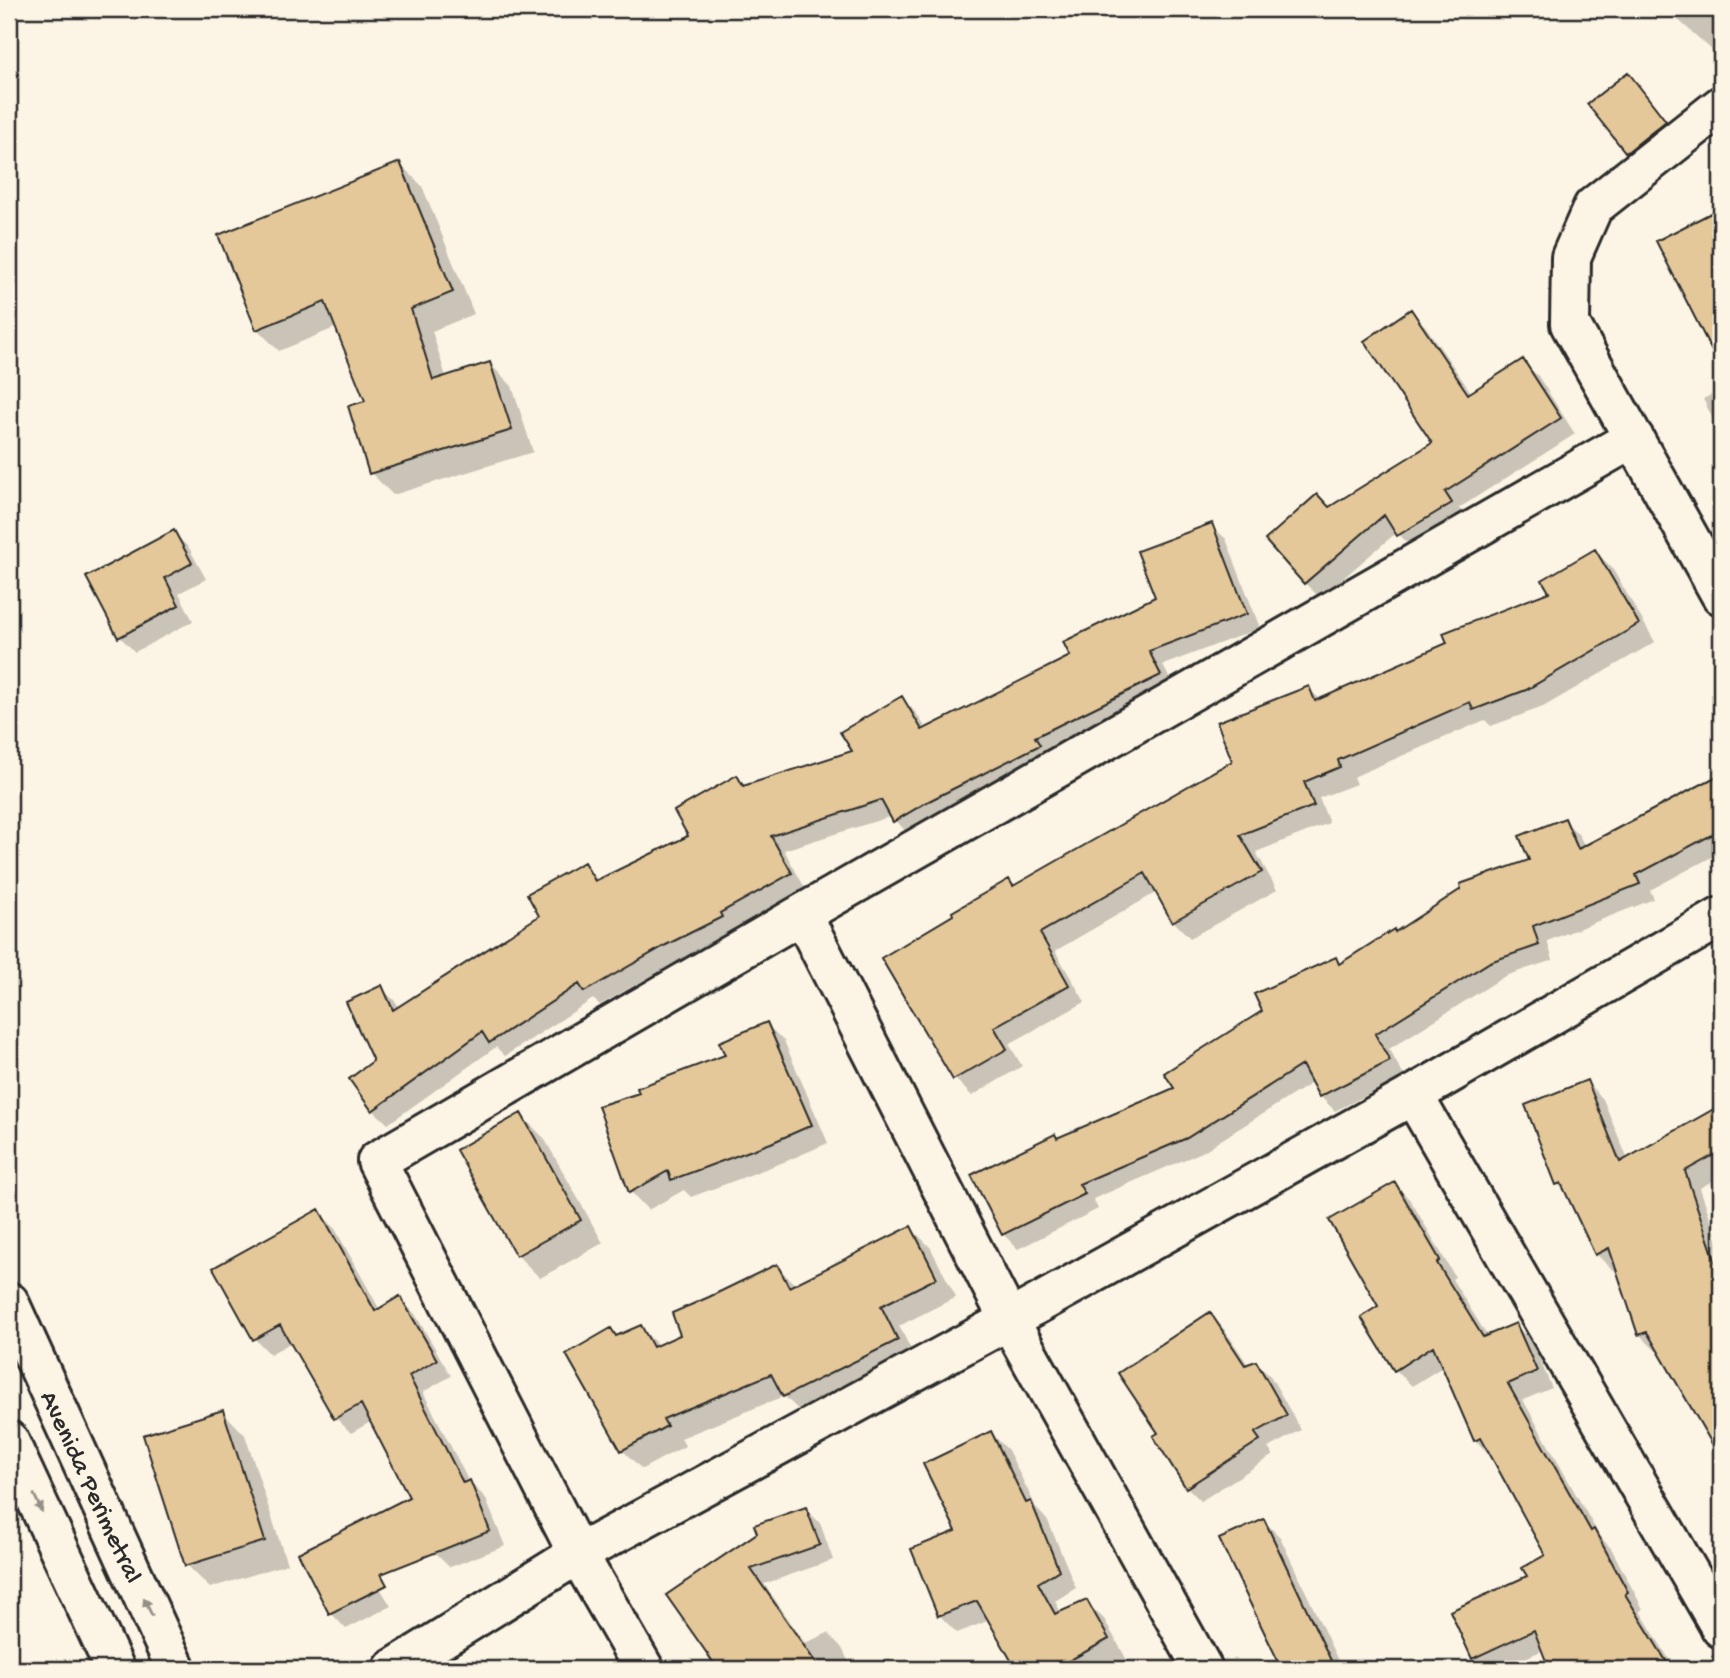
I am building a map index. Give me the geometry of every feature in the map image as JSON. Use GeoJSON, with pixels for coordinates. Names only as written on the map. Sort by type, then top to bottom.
{"type":"FeatureCollection","features":[{"type":"Feature","properties":{"kind":"street"},"geometry":{"type":"LineString","coordinates":[[1721,106],[1593,207],[1571,257],[1570,324],[1721,595]]}},
{"type":"Feature","properties":{"kind":"street"},"geometry":{"type":"LineString","coordinates":[[644,1669],[578,1554],[377,1161],[802,914],[1634,438]]}},
{"type":"Feature","properties":{"kind":"street"},"geometry":{"type":"LineString","coordinates":[[802,914],[1009,1320],[1203,1669]]}},
{"type":"Feature","properties":{"kind":"street"},"geometry":{"type":"LineString","coordinates":[[393,1669],[578,1554],[1009,1320],[1413,1096],[1721,917]]}},
{"type":"Feature","properties":{"kind":"street"},"geometry":{"type":"LineString","coordinates":[[1413,1096],[1721,1628]]}},
{"type":"Feature","properties":{"kind":"street","name":"Avenida Perimetral"},"geometry":{"type":"LineString","coordinates":[[9,1302],[176,1669]]}},
{"type":"Feature","properties":{"kind":"street"},"geometry":{"type":"LineString","coordinates":[[9,1441],[115,1669]]}},
{"type":"Feature","properties":{"kind":"building"},"geometry":{"type":"Polygon","coordinates":[[[1628,72],[1666,121],[1626,153],[1587,104],[1628,72]]]}},
{"type":"Feature","properties":{"kind":"building"},"geometry":{"type":"Polygon","coordinates":[[[400,162],[453,292],[411,309],[433,380],[490,362],[512,430],[369,474],[348,406],[365,401],[325,302],[256,330],[218,235],[400,162]]]}},
{"type":"Feature","properties":{"kind":"building"},"geometry":{"type":"Polygon","coordinates":[[[1721,208],[1721,369],[1656,241],[1721,208]]]}},
{"type":"Feature","properties":{"kind":"building"},"geometry":{"type":"Polygon","coordinates":[[[1411,309],[1468,394],[1523,359],[1561,418],[1445,492],[1452,503],[1397,536],[1384,515],[1304,584],[1265,540],[1317,494],[1329,507],[1432,443],[1364,341],[1411,309]]]}},
{"type":"Feature","properties":{"kind":"building"},"geometry":{"type":"Polygon","coordinates":[[[1212,523],[1247,614],[1149,651],[1161,675],[1035,737],[1040,745],[893,822],[881,800],[771,836],[792,873],[720,913],[722,917],[666,945],[584,992],[579,984],[489,1043],[482,1032],[372,1111],[349,1079],[373,1061],[346,1002],[382,985],[393,1010],[539,916],[527,894],[584,862],[595,881],[688,836],[674,811],[737,775],[743,786],[852,751],[840,732],[902,696],[922,730],[1070,656],[1063,642],[1155,597],[1137,551],[1212,523]]]}},
{"type":"Feature","properties":{"kind":"building"},"geometry":{"type":"Polygon","coordinates":[[[174,530],[192,563],[165,578],[179,605],[118,638],[86,577],[174,530]]]}},
{"type":"Feature","properties":{"kind":"building"},"geometry":{"type":"Polygon","coordinates":[[[1595,549],[1639,624],[1526,690],[1473,710],[1470,702],[1338,760],[1340,767],[1304,782],[1314,806],[1240,835],[1262,872],[1172,922],[1145,873],[1040,933],[1069,985],[994,1027],[1007,1049],[953,1080],[881,958],[1009,879],[1013,886],[1232,761],[1217,722],[1309,686],[1315,701],[1447,643],[1443,633],[1549,592],[1542,580],[1595,549]]]}},
{"type":"Feature","properties":{"kind":"building"},"geometry":{"type":"Polygon","coordinates":[[[1721,774],[1721,830],[1636,875],[1640,884],[1533,926],[1539,945],[1490,962],[1375,1034],[1390,1061],[1319,1097],[1302,1065],[1187,1138],[1079,1184],[1085,1194],[1002,1235],[971,1175],[1055,1134],[1057,1138],[1174,1088],[1164,1073],[1262,1011],[1254,994],[1336,957],[1339,964],[1461,889],[1460,884],[1529,860],[1519,836],[1565,818],[1578,849],[1721,774]]]}},
{"type":"Feature","properties":{"kind":"building"},"geometry":{"type":"Polygon","coordinates":[[[767,1022],[812,1125],[671,1180],[668,1171],[629,1193],[598,1106],[639,1093],[637,1088],[725,1055],[719,1042],[767,1022]]]}},
{"type":"Feature","properties":{"kind":"building"},"geometry":{"type":"Polygon","coordinates":[[[1587,1080],[1620,1162],[1721,1105],[1721,1151],[1685,1171],[1721,1278],[1721,1459],[1647,1332],[1638,1335],[1609,1248],[1595,1255],[1561,1183],[1556,1185],[1525,1105],[1587,1080]]]}},
{"type":"Feature","properties":{"kind":"building"},"geometry":{"type":"Polygon","coordinates":[[[521,1113],[581,1220],[516,1256],[456,1150],[521,1113]]]}},
{"type":"Feature","properties":{"kind":"building"},"geometry":{"type":"Polygon","coordinates":[[[1395,1182],[1440,1260],[1437,1263],[1483,1337],[1516,1323],[1537,1371],[1508,1384],[1591,1531],[1594,1529],[1628,1592],[1625,1594],[1671,1669],[1549,1669],[1534,1630],[1472,1659],[1450,1611],[1527,1576],[1522,1568],[1545,1555],[1481,1438],[1474,1441],[1433,1346],[1394,1371],[1361,1317],[1378,1306],[1329,1220],[1395,1182]]]}},
{"type":"Feature","properties":{"kind":"building"},"geometry":{"type":"Polygon","coordinates":[[[319,1209],[375,1311],[400,1296],[437,1360],[409,1376],[463,1483],[470,1480],[490,1531],[381,1574],[387,1585],[329,1614],[298,1553],[409,1497],[361,1404],[334,1419],[280,1325],[253,1340],[213,1268],[319,1209]]]}},
{"type":"Feature","properties":{"kind":"building"},"geometry":{"type":"Polygon","coordinates":[[[911,1226],[937,1278],[881,1306],[898,1340],[783,1397],[771,1374],[663,1419],[667,1426],[621,1451],[566,1354],[611,1328],[616,1336],[641,1325],[653,1347],[680,1335],[672,1313],[777,1264],[789,1287],[911,1226]]]}},
{"type":"Feature","properties":{"kind":"building"},"geometry":{"type":"Polygon","coordinates":[[[1210,1312],[1245,1365],[1256,1361],[1287,1415],[1255,1433],[1260,1440],[1186,1488],[1153,1436],[1158,1433],[1118,1373],[1210,1312]]]}},
{"type":"Feature","properties":{"kind":"building"},"geometry":{"type":"Polygon","coordinates":[[[223,1410],[265,1541],[185,1566],[143,1435],[223,1410]]]}},
{"type":"Feature","properties":{"kind":"building"},"geometry":{"type":"Polygon","coordinates":[[[991,1431],[1026,1503],[1031,1501],[1059,1570],[1038,1583],[1055,1614],[1087,1600],[1109,1639],[1054,1669],[1016,1669],[977,1601],[938,1616],[911,1549],[956,1531],[923,1464],[991,1431]]]}},
{"type":"Feature","properties":{"kind":"building"},"geometry":{"type":"Polygon","coordinates":[[[806,1507],[820,1545],[751,1569],[820,1669],[718,1669],[666,1595],[757,1533],[754,1525],[806,1507]]]}},
{"type":"Feature","properties":{"kind":"building"},"geometry":{"type":"Polygon","coordinates":[[[1264,1519],[1335,1669],[1282,1669],[1219,1539],[1264,1519]]]}}]}
